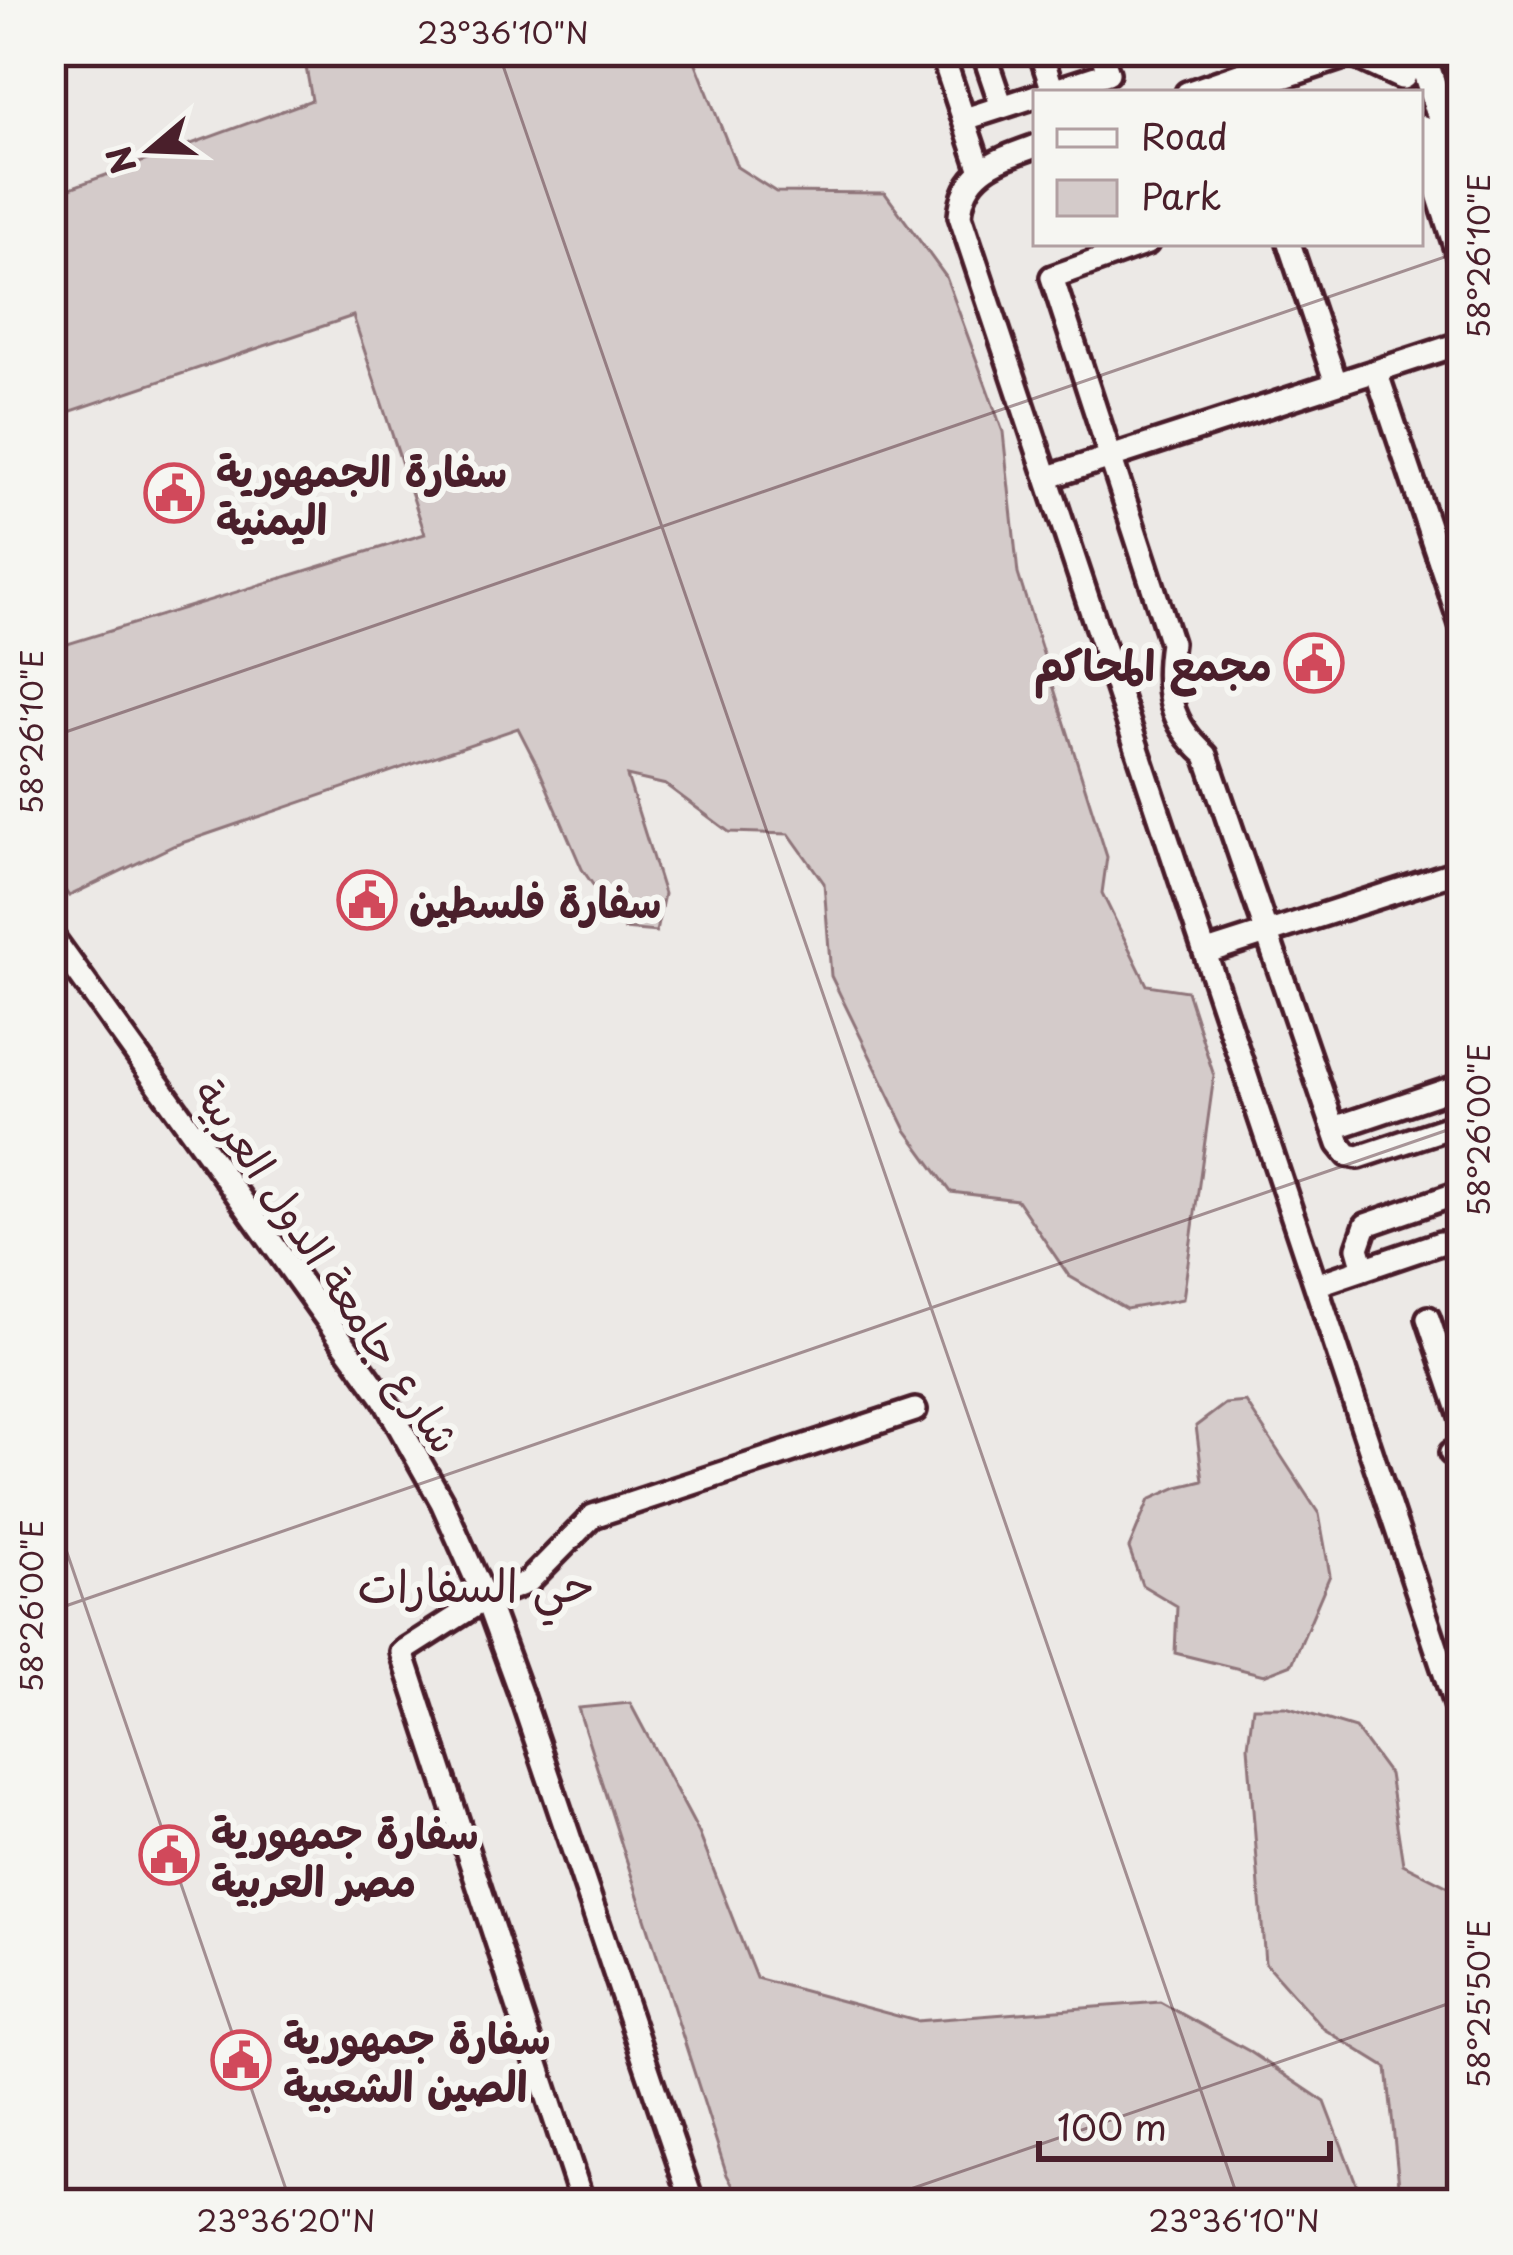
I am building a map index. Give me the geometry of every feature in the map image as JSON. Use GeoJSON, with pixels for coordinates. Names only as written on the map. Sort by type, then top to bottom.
{"type":"FeatureCollection","features":[{"type":"Feature","properties":{"kind":"main road"},"geometry":{"type":"LineString","coordinates":[[1420,51],[1461,172]]}},
{"type":"Feature","properties":{"kind":"main road"},"geometry":{"type":"LineString","coordinates":[[1358,52],[1402,73]]}},
{"type":"Feature","properties":{"kind":"main road"},"geometry":{"type":"LineString","coordinates":[[1423,130],[1461,172]]}},
{"type":"Feature","properties":{"kind":"main road"},"geometry":{"type":"LineString","coordinates":[[1423,135],[1458,246]]}},
{"type":"Feature","properties":{"kind":"main road"},"geometry":{"type":"LineString","coordinates":[[1458,246],[1451,188],[1461,172]]}},
{"type":"Feature","properties":{"kind":"street"},"geometry":{"type":"LineString","coordinates":[[941,51],[981,171]]}},
{"type":"Feature","properties":{"kind":"street"},"geometry":{"type":"LineString","coordinates":[[983,51],[1002,107]]}},
{"type":"Feature","properties":{"kind":"street"},"geometry":{"type":"LineString","coordinates":[[1040,51],[1045,90]]}},
{"type":"Feature","properties":{"kind":"street"},"geometry":{"type":"LineString","coordinates":[[1195,90],[1308,51]]}},
{"type":"Feature","properties":{"kind":"street"},"geometry":{"type":"LineString","coordinates":[[1245,90],[1358,52]]}},
{"type":"Feature","properties":{"kind":"street"},"geometry":{"type":"LineString","coordinates":[[1054,90],[1108,72]]}},
{"type":"Feature","properties":{"kind":"street"},"geometry":{"type":"LineString","coordinates":[[965,119],[1033,97]]}},
{"type":"Feature","properties":{"kind":"street"},"geometry":{"type":"LineString","coordinates":[[1033,147],[981,171],[962,194],[960,216],[1462,1725]]}},
{"type":"Feature","properties":{"kind":"street"},"geometry":{"type":"LineString","coordinates":[[981,171],[1002,171],[1033,161]]}},
{"type":"Feature","properties":{"kind":"street"},"geometry":{"type":"LineString","coordinates":[[1140,246],[1052,277],[1171,643],[1165,680],[1184,736],[1205,754],[1334,1128],[1348,1155],[1360,1157],[1462,1123]]}},
{"type":"Feature","properties":{"kind":"street"},"geometry":{"type":"LineString","coordinates":[[1290,246],[1336,383]]}},
{"type":"Feature","properties":{"kind":"street"},"geometry":{"type":"LineString","coordinates":[[1049,478],[1462,343]]}},
{"type":"Feature","properties":{"kind":"street"},"geometry":{"type":"LineString","coordinates":[[1376,371],[1462,627]]}},
{"type":"Feature","properties":{"kind":"street"},"geometry":{"type":"LineString","coordinates":[[1207,952],[1462,869]]}},
{"type":"Feature","properties":{"kind":"street","name":"شارع جامعة الدول العربية"},"geometry":{"type":"LineString","coordinates":[[51,934],[384,1399],[442,1502],[485,1599],[694,2204]]}},
{"type":"Feature","properties":{"kind":"street"},"geometry":{"type":"LineString","coordinates":[[1334,1128],[1462,1085]]}},
{"type":"Feature","properties":{"kind":"street"},"geometry":{"type":"LineString","coordinates":[[1364,1269],[1358,1248],[1366,1225],[1462,1192]]}},
{"type":"Feature","properties":{"kind":"street"},"geometry":{"type":"LineString","coordinates":[[1316,1285],[1460,1241]]}},
{"type":"Feature","properties":{"kind":"street"},"geometry":{"type":"LineString","coordinates":[[1428,1318],[1462,1419]]}},
{"type":"Feature","properties":{"kind":"street"},"geometry":{"type":"LineString","coordinates":[[583,2204],[402,1652],[485,1599],[528,1582],[593,1516],[915,1410]]}},
{"type":"Feature","properties":{"kind":"green space"},"geometry":{"type":"Polygon","coordinates":[[[303,51],[691,51],[737,167],[776,192],[885,193],[946,277],[1003,432],[1018,574],[1107,857],[1102,893],[1147,985],[1187,991],[1214,1076],[1183,1299],[1126,1309],[1069,1276],[1017,1200],[951,1192],[906,1130],[831,976],[824,883],[789,834],[729,832],[666,785],[627,776],[664,894],[656,932],[624,929],[582,869],[518,728],[173,846],[69,896],[51,872],[51,649],[425,534],[353,316],[51,418],[51,195],[312,100],[303,51]]]}},
{"type":"Feature","properties":{"kind":"green space"},"geometry":{"type":"Polygon","coordinates":[[[1246,1402],[1319,1514],[1330,1575],[1292,1664],[1264,1675],[1175,1653],[1177,1606],[1142,1585],[1129,1548],[1149,1500],[1203,1481],[1196,1426],[1225,1404],[1246,1402]]]}},
{"type":"Feature","properties":{"kind":"green space"},"geometry":{"type":"Polygon","coordinates":[[[630,1703],[699,1833],[756,1978],[916,2021],[1160,2002],[1249,2051],[1325,2102],[1364,2204],[743,2204],[727,2175],[578,1708],[630,1703]]]}},
{"type":"Feature","properties":{"kind":"green space"},"geometry":{"type":"Polygon","coordinates":[[[1253,1707],[1286,1707],[1355,1728],[1389,1774],[1403,1864],[1462,1894],[1462,2204],[1401,2204],[1387,2068],[1324,2029],[1265,1963],[1248,1746],[1253,1707]]]}},
{"type":"Feature","properties":{"kind":"place","name":"سفارة الجمهورية اليمنية"},"geometry":{"type":"Point","coordinates":[174,493]}},
{"type":"Feature","properties":{"kind":"place","name":"مجمع المحاكم"},"geometry":{"type":"Point","coordinates":[1314,663]}},
{"type":"Feature","properties":{"kind":"place","name":"سفارة فلسطين"},"geometry":{"type":"Point","coordinates":[367,900]}},
{"type":"Feature","properties":{"kind":"place","name":"سفارة جمهورية مصر العربية"},"geometry":{"type":"Point","coordinates":[169,1855]}},
{"type":"Feature","properties":{"kind":"place","name":"سفارة جمهورية الصين الشعبية"},"geometry":{"type":"Point","coordinates":[241,2060]}},
{"type":"Feature","properties":{"kind":"district","name":"حي السفارات"},"geometry":{"type":"Point","coordinates":[476,1583]}}]}
